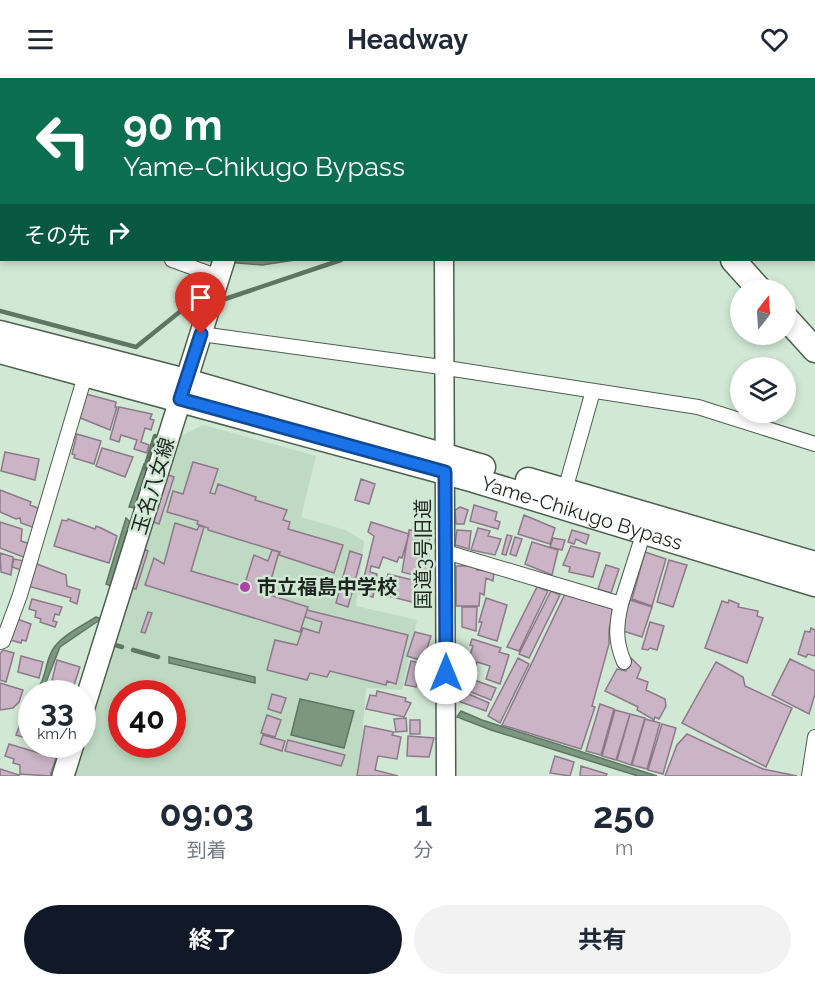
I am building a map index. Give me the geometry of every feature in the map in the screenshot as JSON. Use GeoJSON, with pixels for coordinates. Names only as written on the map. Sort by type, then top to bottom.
{"type":"FeatureCollection","features":[{"type":"Feature","properties":{"kind":"highway"},"geometry":{"type":"LineString","coordinates":[[734,261],[750,279]]}},
{"type":"Feature","properties":{"kind":"highway"},"geometry":{"type":"LineString","coordinates":[[796,329],[815,350]]}},
{"type":"Feature","properties":{"kind":"highway","name":"Yame-Chikugo Bypass"},"geometry":{"type":"LineString","coordinates":[[0,333],[183,390],[445,463],[815,584]]}},
{"type":"Feature","properties":{"kind":"highway","name":"Yame-Chikugo Bypass"},"geometry":{"type":"LineString","coordinates":[[0,351],[183,390]]}},
{"type":"Feature","properties":{"kind":"highway","name":"Yame-Chikugo Bypass"},"geometry":{"type":"LineString","coordinates":[[445,463],[565,490],[815,564]]}},
{"type":"Feature","properties":{"kind":"main road","name":"玉名八女線"},"geometry":{"type":"LineString","coordinates":[[92,680],[222,267]]}},
{"type":"Feature","properties":{"kind":"main road"},"geometry":{"type":"LineString","coordinates":[[63,776],[69,758]]}},
{"type":"Feature","properties":{"kind":"street"},"geometry":{"type":"LineString","coordinates":[[179,261],[222,267]]}},
{"type":"Feature","properties":{"kind":"street","name":"国道3号旧道"},"geometry":{"type":"LineString","coordinates":[[444,261],[446,776]]}},
{"type":"Feature","properties":{"kind":"street"},"geometry":{"type":"LineString","coordinates":[[201,334],[698,407],[815,444]]}},
{"type":"Feature","properties":{"kind":"street"},"geometry":{"type":"LineString","coordinates":[[0,642],[20,595],[82,386]]}},
{"type":"Feature","properties":{"kind":"street"},"geometry":{"type":"LineString","coordinates":[[565,490],[593,391]]}},
{"type":"Feature","properties":{"kind":"street"},"geometry":{"type":"LineString","coordinates":[[624,662],[617,644],[617,624],[640,544]]}},
{"type":"Feature","properties":{"kind":"street"},"geometry":{"type":"LineString","coordinates":[[446,552],[621,604]]}},
{"type":"Feature","properties":{"kind":"street"},"geometry":{"type":"LineString","coordinates":[[809,776],[815,737]]}},
{"type":"Feature","properties":{"kind":"shaded area"},"geometry":{"type":"Polygon","coordinates":[[[212,261],[288,261],[262,265],[212,261]]]}},
{"type":"Feature","properties":{"kind":"shaded area","name":"市立福島中学校"},"geometry":{"type":"Polygon","coordinates":[[[203,425],[316,456],[301,517],[345,530],[364,541],[356,606],[417,620],[402,690],[366,688],[359,776],[74,776],[79,758],[96,758],[96,703],[175,439],[203,425]]]}},
{"type":"Feature","properties":{"kind":"shaded area"},"geometry":{"type":"Polygon","coordinates":[[[144,464],[149,465],[134,508],[129,507],[144,464]]]}},
{"type":"Feature","properties":{"kind":"shaded area"},"geometry":{"type":"Polygon","coordinates":[[[126,518],[130,522],[111,586],[106,584],[126,518]]]}},
{"type":"Feature","properties":{"kind":"shaded area"},"geometry":{"type":"Polygon","coordinates":[[[96,617],[101,619],[60,647],[47,680],[42,680],[53,649],[73,631],[96,617]]]}},
{"type":"Feature","properties":{"kind":"shaded area"},"geometry":{"type":"Polygon","coordinates":[[[169,657],[255,677],[255,683],[169,663],[169,657]]]}},
{"type":"Feature","properties":{"kind":"shaded area"},"geometry":{"type":"Polygon","coordinates":[[[300,699],[354,711],[344,748],[291,735],[300,699]]]}},
{"type":"Feature","properties":{"kind":"shaded area"},"geometry":{"type":"Polygon","coordinates":[[[461,711],[482,720],[657,776],[638,776],[491,730],[457,717],[461,711]]]}},
{"type":"Feature","properties":{"kind":"building"},"geometry":{"type":"Polygon","coordinates":[[[86,394],[116,402],[115,407],[117,407],[110,430],[78,417],[86,394]]]}},
{"type":"Feature","properties":{"kind":"building"},"geometry":{"type":"Polygon","coordinates":[[[119,407],[152,414],[150,419],[154,420],[151,430],[145,428],[141,442],[149,445],[147,453],[134,449],[137,440],[121,435],[119,442],[110,439],[119,407]]]}},
{"type":"Feature","properties":{"kind":"building"},"geometry":{"type":"Polygon","coordinates":[[[77,434],[101,441],[94,464],[74,458],[75,455],[72,454],[77,434]]]}},
{"type":"Feature","properties":{"kind":"building"},"geometry":{"type":"Polygon","coordinates":[[[102,448],[133,457],[125,477],[96,466],[102,448]]]}},
{"type":"Feature","properties":{"kind":"building"},"geometry":{"type":"Polygon","coordinates":[[[5,452],[39,459],[35,480],[1,471],[5,452]]]}},
{"type":"Feature","properties":{"kind":"building"},"geometry":{"type":"Polygon","coordinates":[[[193,462],[218,469],[210,493],[215,494],[218,484],[256,497],[255,500],[287,510],[283,520],[290,522],[288,529],[343,545],[334,573],[279,555],[280,552],[208,530],[197,524],[198,521],[167,512],[173,491],[183,494],[193,462]]]}},
{"type":"Feature","properties":{"kind":"building"},"geometry":{"type":"Polygon","coordinates":[[[168,475],[174,477],[159,524],[153,522],[168,475]]]}},
{"type":"Feature","properties":{"kind":"building"},"geometry":{"type":"Polygon","coordinates":[[[361,479],[375,484],[369,504],[355,500],[361,479]]]}},
{"type":"Feature","properties":{"kind":"building"},"geometry":{"type":"Polygon","coordinates":[[[0,490],[31,502],[30,505],[38,508],[35,528],[21,523],[20,518],[16,519],[0,512],[0,490]]]}},
{"type":"Feature","properties":{"kind":"building"},"geometry":{"type":"Polygon","coordinates":[[[474,505],[497,512],[495,520],[500,522],[498,529],[470,521],[474,505]]]}},
{"type":"Feature","properties":{"kind":"building"},"geometry":{"type":"Polygon","coordinates":[[[460,507],[468,510],[464,524],[456,524],[455,510],[460,507]]]}},
{"type":"Feature","properties":{"kind":"building"},"geometry":{"type":"Polygon","coordinates":[[[524,515],[555,528],[550,544],[518,534],[524,515]]]}},
{"type":"Feature","properties":{"kind":"building"},"geometry":{"type":"Polygon","coordinates":[[[68,519],[95,529],[96,526],[117,536],[109,563],[54,546],[62,520],[67,521],[68,519]]]}},
{"type":"Feature","properties":{"kind":"building"},"geometry":{"type":"Polygon","coordinates":[[[0,522],[22,529],[21,541],[30,544],[26,558],[0,548],[0,522]]]}},
{"type":"Feature","properties":{"kind":"building"},"geometry":{"type":"Polygon","coordinates":[[[371,522],[409,534],[402,558],[399,557],[397,562],[383,557],[379,568],[371,566],[370,572],[377,574],[373,597],[360,594],[374,536],[368,532],[371,522]]]}},
{"type":"Feature","properties":{"kind":"building"},"geometry":{"type":"Polygon","coordinates":[[[175,523],[197,530],[199,526],[204,527],[191,571],[246,587],[254,555],[268,561],[272,550],[279,552],[267,594],[308,607],[300,632],[145,585],[154,558],[164,564],[175,523]]]}},
{"type":"Feature","properties":{"kind":"building"},"geometry":{"type":"Polygon","coordinates":[[[478,528],[490,531],[488,536],[501,539],[495,555],[471,550],[478,528]]]}},
{"type":"Feature","properties":{"kind":"building"},"geometry":{"type":"Polygon","coordinates":[[[409,530],[430,531],[428,579],[402,572],[409,530]]]}},
{"type":"Feature","properties":{"kind":"building"},"geometry":{"type":"Polygon","coordinates":[[[457,530],[471,531],[469,549],[455,545],[457,530]]]}},
{"type":"Feature","properties":{"kind":"building"},"geometry":{"type":"Polygon","coordinates":[[[572,530],[589,535],[586,544],[576,539],[574,544],[568,542],[572,530]]]}},
{"type":"Feature","properties":{"kind":"building"},"geometry":{"type":"Polygon","coordinates":[[[507,535],[512,536],[506,555],[502,554],[507,535]]]}},
{"type":"Feature","properties":{"kind":"building"},"geometry":{"type":"Polygon","coordinates":[[[515,537],[522,539],[516,556],[510,554],[515,537]]]}},
{"type":"Feature","properties":{"kind":"building"},"geometry":{"type":"Polygon","coordinates":[[[553,538],[565,540],[562,550],[550,547],[553,538]]]}},
{"type":"Feature","properties":{"kind":"building"},"geometry":{"type":"Polygon","coordinates":[[[532,542],[558,550],[552,575],[525,564],[532,542]]]}},
{"type":"Feature","properties":{"kind":"building"},"geometry":{"type":"Polygon","coordinates":[[[571,546],[600,553],[593,577],[569,572],[570,567],[563,565],[571,546]]]}},
{"type":"Feature","properties":{"kind":"building"},"geometry":{"type":"Polygon","coordinates":[[[144,549],[148,551],[136,589],[132,588],[144,549]]]}},
{"type":"Feature","properties":{"kind":"building"},"geometry":{"type":"Polygon","coordinates":[[[350,551],[362,555],[348,607],[336,603],[350,551]]]}},
{"type":"Feature","properties":{"kind":"building"},"geometry":{"type":"Polygon","coordinates":[[[645,552],[666,559],[652,606],[632,599],[645,552]]]}},
{"type":"Feature","properties":{"kind":"building"},"geometry":{"type":"Polygon","coordinates":[[[0,553],[13,557],[11,575],[1,572],[0,553]]]}},
{"type":"Feature","properties":{"kind":"building"},"geometry":{"type":"Polygon","coordinates":[[[14,559],[24,561],[21,570],[12,567],[14,559]]]}},
{"type":"Feature","properties":{"kind":"building"},"geometry":{"type":"Polygon","coordinates":[[[669,560],[687,565],[673,607],[657,602],[669,560]]]}},
{"type":"Feature","properties":{"kind":"building"},"geometry":{"type":"Polygon","coordinates":[[[37,564],[66,575],[67,586],[80,590],[77,604],[70,601],[71,598],[28,586],[37,564]]]}},
{"type":"Feature","properties":{"kind":"building"},"geometry":{"type":"Polygon","coordinates":[[[606,565],[619,569],[611,593],[598,589],[606,565]]]}},
{"type":"Feature","properties":{"kind":"building"},"geometry":{"type":"Polygon","coordinates":[[[456,566],[479,566],[477,570],[494,571],[493,581],[486,578],[484,595],[480,593],[479,606],[456,606],[456,566]]]}},
{"type":"Feature","properties":{"kind":"building"},"geometry":{"type":"Polygon","coordinates":[[[388,574],[425,583],[420,604],[388,596],[391,584],[386,582],[388,574]]]}},
{"type":"Feature","properties":{"kind":"building"},"geometry":{"type":"Polygon","coordinates":[[[537,587],[548,591],[519,651],[507,647],[537,587]]]}},
{"type":"Feature","properties":{"kind":"building"},"geometry":{"type":"Polygon","coordinates":[[[551,591],[560,595],[529,658],[519,654],[551,591]]]}},
{"type":"Feature","properties":{"kind":"building"},"geometry":{"type":"Polygon","coordinates":[[[565,594],[614,609],[609,629],[609,644],[592,706],[595,707],[581,749],[502,725],[565,594]]]}},
{"type":"Feature","properties":{"kind":"building"},"geometry":{"type":"Polygon","coordinates":[[[486,598],[507,605],[497,641],[478,635],[486,598]]]}},
{"type":"Feature","properties":{"kind":"building"},"geometry":{"type":"Polygon","coordinates":[[[32,599],[62,607],[59,615],[55,614],[53,621],[57,622],[55,627],[40,622],[41,619],[35,617],[36,611],[29,609],[32,599]]]}},
{"type":"Feature","properties":{"kind":"building"},"geometry":{"type":"Polygon","coordinates":[[[630,600],[652,607],[642,637],[620,630],[630,600]]]}},
{"type":"Feature","properties":{"kind":"building"},"geometry":{"type":"Polygon","coordinates":[[[729,600],[739,604],[738,607],[758,611],[757,616],[763,618],[747,663],[705,648],[722,601],[728,603],[729,600]]]}},
{"type":"Feature","properties":{"kind":"building"},"geometry":{"type":"Polygon","coordinates":[[[462,607],[477,607],[476,631],[462,627],[462,607]]]}},
{"type":"Feature","properties":{"kind":"building"},"geometry":{"type":"Polygon","coordinates":[[[307,610],[408,635],[396,684],[387,681],[386,685],[330,671],[327,677],[310,673],[307,680],[267,670],[275,640],[297,645],[303,628],[319,633],[322,622],[305,617],[307,610]]]}},
{"type":"Feature","properties":{"kind":"building"},"geometry":{"type":"Polygon","coordinates":[[[148,612],[152,613],[145,633],[141,632],[148,612]]]}},
{"type":"Feature","properties":{"kind":"building"},"geometry":{"type":"Polygon","coordinates":[[[17,619],[31,624],[26,641],[22,640],[21,643],[10,640],[17,619]]]}},
{"type":"Feature","properties":{"kind":"building"},"geometry":{"type":"Polygon","coordinates":[[[650,622],[664,626],[657,650],[642,649],[650,622]]]}},
{"type":"Feature","properties":{"kind":"building"},"geometry":{"type":"Polygon","coordinates":[[[811,628],[815,630],[815,656],[808,654],[806,657],[798,654],[805,631],[810,632],[811,628]]]}},
{"type":"Feature","properties":{"kind":"building"},"geometry":{"type":"Polygon","coordinates":[[[415,632],[431,636],[423,661],[407,656],[415,632]]]}},
{"type":"Feature","properties":{"kind":"building"},"geometry":{"type":"Polygon","coordinates":[[[472,639],[501,648],[499,652],[509,655],[500,684],[486,679],[490,666],[477,662],[474,671],[466,668],[473,646],[470,645],[472,639]]]}},
{"type":"Feature","properties":{"kind":"building"},"geometry":{"type":"Polygon","coordinates":[[[3,650],[14,653],[6,682],[0,680],[0,654],[3,650]]]}},
{"type":"Feature","properties":{"kind":"building"},"geometry":{"type":"Polygon","coordinates":[[[21,656],[43,662],[39,678],[18,672],[21,656]]]}},
{"type":"Feature","properties":{"kind":"building"},"geometry":{"type":"Polygon","coordinates":[[[518,658],[529,664],[500,723],[488,716],[518,658]]]}},
{"type":"Feature","properties":{"kind":"building"},"geometry":{"type":"Polygon","coordinates":[[[631,658],[641,668],[637,678],[648,682],[646,690],[665,699],[666,706],[659,719],[655,717],[654,720],[637,710],[638,707],[605,691],[617,669],[626,671],[631,658]]]}},
{"type":"Feature","properties":{"kind":"building"},"geometry":{"type":"Polygon","coordinates":[[[790,659],[815,671],[815,694],[809,714],[772,695],[790,659]]]}},
{"type":"Feature","properties":{"kind":"building"},"geometry":{"type":"Polygon","coordinates":[[[57,660],[80,667],[76,680],[52,680],[57,660]]]}},
{"type":"Feature","properties":{"kind":"building"},"geometry":{"type":"Polygon","coordinates":[[[411,661],[430,665],[426,684],[418,681],[416,687],[405,685],[411,661]]]}},
{"type":"Feature","properties":{"kind":"building"},"geometry":{"type":"Polygon","coordinates":[[[716,662],[743,677],[745,686],[792,708],[766,767],[682,723],[716,662]]]}},
{"type":"Feature","properties":{"kind":"building"},"geometry":{"type":"Polygon","coordinates":[[[455,673],[496,688],[491,700],[456,686],[455,673]]]}},
{"type":"Feature","properties":{"kind":"building"},"geometry":{"type":"Polygon","coordinates":[[[0,683],[18,688],[18,703],[13,708],[0,710],[0,683]]]}},
{"type":"Feature","properties":{"kind":"building"},"geometry":{"type":"Polygon","coordinates":[[[455,688],[489,703],[486,711],[455,700],[455,688]]]}},
{"type":"Feature","properties":{"kind":"building"},"geometry":{"type":"Polygon","coordinates":[[[377,691],[406,698],[405,701],[411,703],[404,717],[366,709],[370,695],[376,696],[377,691]]]}},
{"type":"Feature","properties":{"kind":"building"},"geometry":{"type":"Polygon","coordinates":[[[272,694],[286,698],[281,713],[268,709],[272,694]]]}},
{"type":"Feature","properties":{"kind":"building"},"geometry":{"type":"Polygon","coordinates":[[[600,704],[614,709],[601,755],[586,751],[600,704]]]}},
{"type":"Feature","properties":{"kind":"building"},"geometry":{"type":"Polygon","coordinates":[[[615,710],[630,714],[616,760],[602,756],[615,710]]]}},
{"type":"Feature","properties":{"kind":"building"},"geometry":{"type":"Polygon","coordinates":[[[630,714],[645,718],[631,765],[617,760],[630,714]]]}},
{"type":"Feature","properties":{"kind":"building"},"geometry":{"type":"Polygon","coordinates":[[[267,715],[281,720],[275,737],[261,733],[267,715]]]}},
{"type":"Feature","properties":{"kind":"building"},"geometry":{"type":"Polygon","coordinates":[[[406,718],[407,731],[396,732],[394,719],[406,718]]]}},
{"type":"Feature","properties":{"kind":"building"},"geometry":{"type":"Polygon","coordinates":[[[645,719],[660,723],[647,769],[632,765],[645,719]]]}},
{"type":"Feature","properties":{"kind":"building"},"geometry":{"type":"Polygon","coordinates":[[[410,720],[420,720],[420,734],[410,734],[410,720]]]}},
{"type":"Feature","properties":{"kind":"building"},"geometry":{"type":"Polygon","coordinates":[[[662,724],[676,728],[663,774],[648,770],[662,724]]]}},
{"type":"Feature","properties":{"kind":"building"},"geometry":{"type":"Polygon","coordinates":[[[365,726],[394,732],[392,735],[401,737],[397,759],[378,756],[375,770],[398,776],[357,776],[365,726]]]}},
{"type":"Feature","properties":{"kind":"building"},"geometry":{"type":"Polygon","coordinates":[[[687,734],[763,769],[797,776],[665,776],[677,745],[687,734]]]}},
{"type":"Feature","properties":{"kind":"building"},"geometry":{"type":"Polygon","coordinates":[[[263,735],[285,741],[282,751],[260,744],[263,735]]]}},
{"type":"Feature","properties":{"kind":"building"},"geometry":{"type":"Polygon","coordinates":[[[408,736],[434,738],[429,757],[407,756],[408,736]]]}},
{"type":"Feature","properties":{"kind":"building"},"geometry":{"type":"Polygon","coordinates":[[[288,740],[345,755],[341,766],[285,751],[288,740]]]}},
{"type":"Feature","properties":{"kind":"building"},"geometry":{"type":"Polygon","coordinates":[[[9,744],[18,747],[18,758],[56,758],[50,776],[20,774],[20,765],[13,763],[14,759],[5,756],[9,744]]]}},
{"type":"Feature","properties":{"kind":"building"},"geometry":{"type":"Polygon","coordinates":[[[555,756],[574,762],[570,776],[550,773],[555,756]]]}},
{"type":"Feature","properties":{"kind":"building"},"geometry":{"type":"Polygon","coordinates":[[[581,766],[607,774],[606,776],[580,776],[581,766]]]}},
{"type":"Feature","properties":{"kind":"building"},"geometry":{"type":"Polygon","coordinates":[[[0,769],[19,775],[19,776],[0,776],[0,769]]]}},
{"type":"Feature","properties":{"kind":"waterway"},"geometry":{"type":"LineString","coordinates":[[225,299],[338,261]]}},
{"type":"Feature","properties":{"kind":"waterway"},"geometry":{"type":"LineString","coordinates":[[0,311],[136,347],[182,310],[200,305]]}},
{"type":"Feature","properties":{"kind":"waterway"},"geometry":{"type":"LineString","coordinates":[[145,468],[155,436]]}},
{"type":"Feature","properties":{"kind":"waterway"},"geometry":{"type":"LineString","coordinates":[[115,645],[122,647]]}},
{"type":"Feature","properties":{"kind":"waterway"},"geometry":{"type":"LineString","coordinates":[[133,650],[158,657]]}},
{"type":"Feature","properties":{"kind":"place","name":"市立福島中学校"},"geometry":{"type":"Point","coordinates":[245,587]}},
{"type":"Feature","properties":{"kind":"route"},"geometry":{"type":"LineString","coordinates":[[201,334],[180,399],[445,472],[446,673]]}}]}
